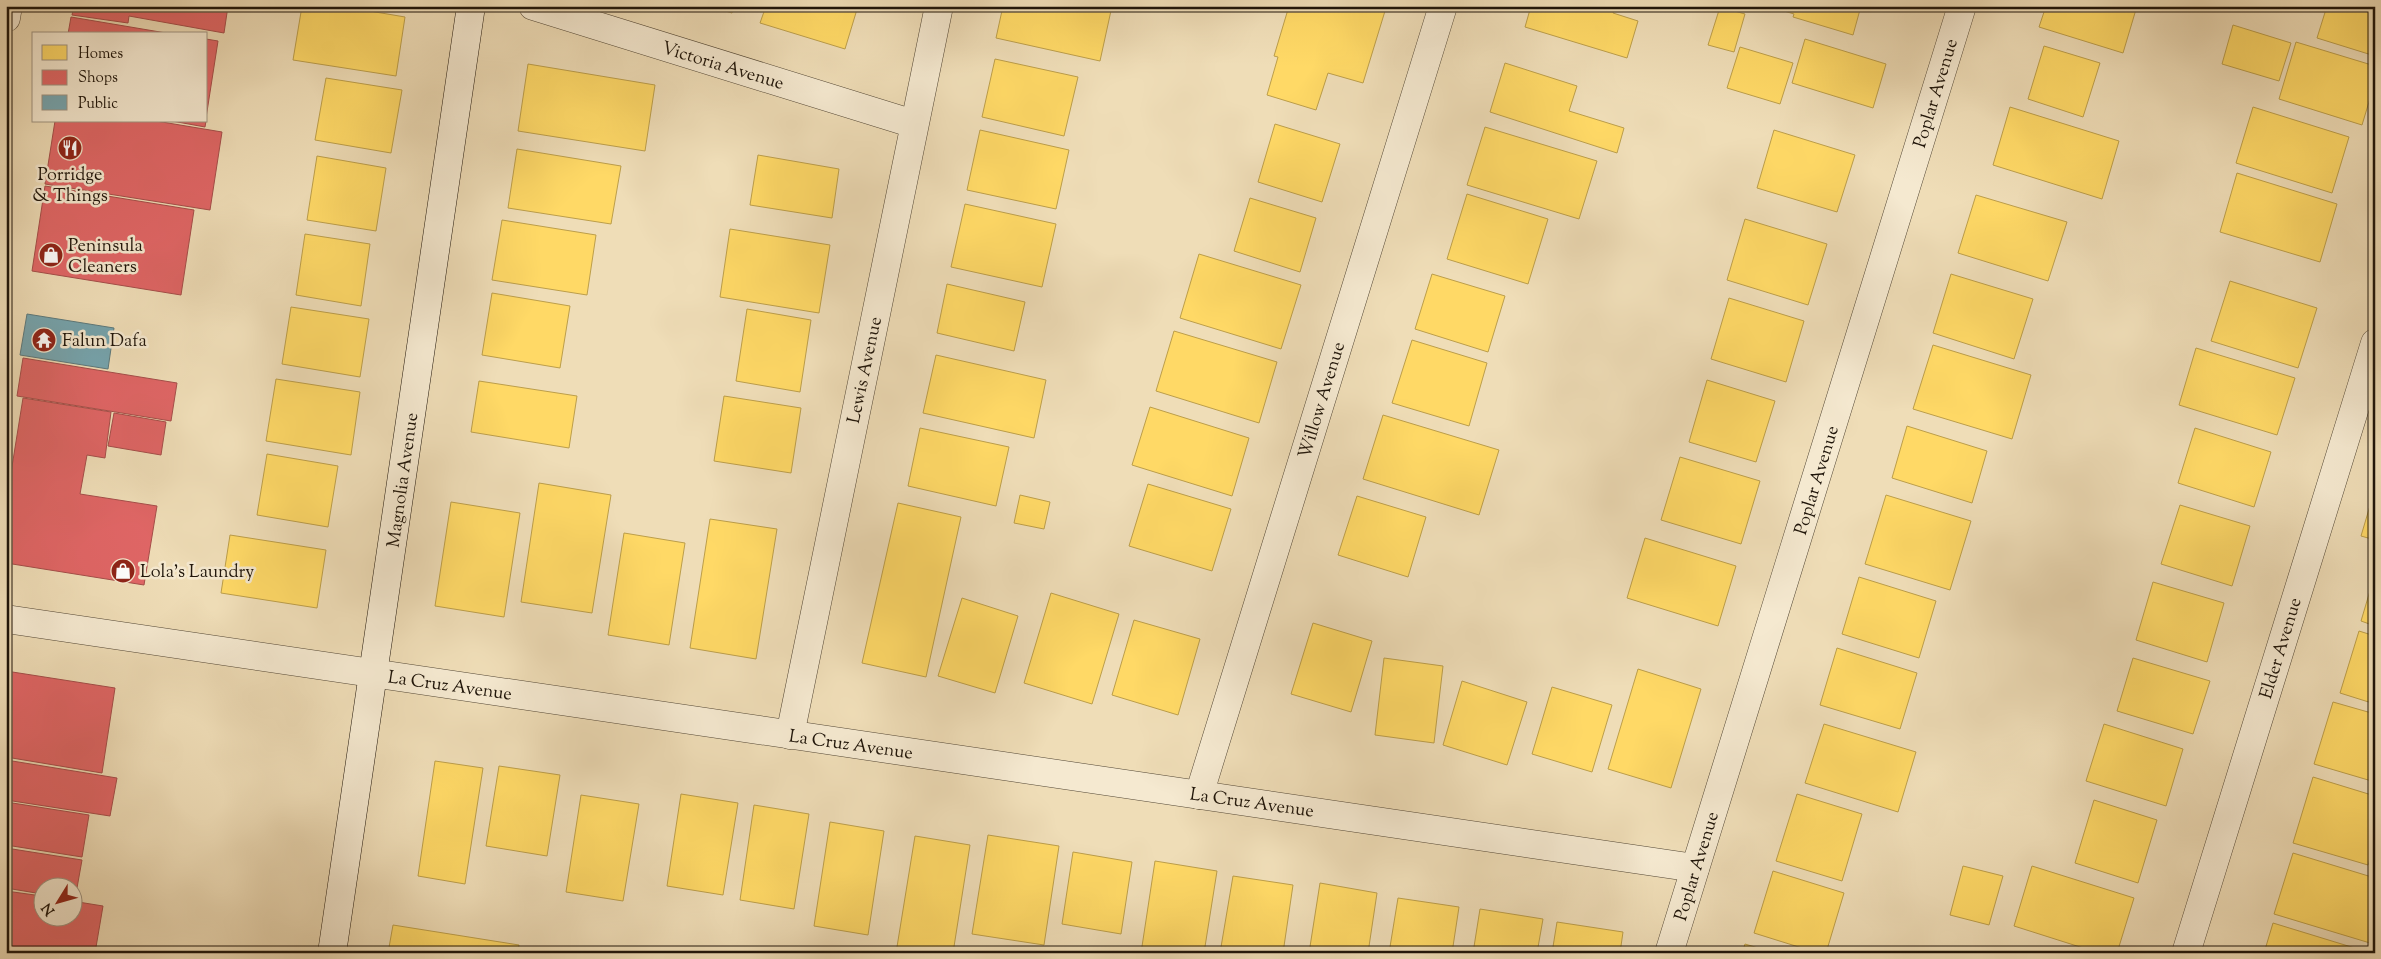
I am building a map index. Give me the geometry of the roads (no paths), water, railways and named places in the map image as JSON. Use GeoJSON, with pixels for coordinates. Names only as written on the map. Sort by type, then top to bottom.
{"type":"FeatureCollection","features":[{"type":"Feature","properties":{"kind":"street"},"geometry":{"type":"LineString","coordinates":[[6,18],[8,6]]}},
{"type":"Feature","properties":{"kind":"street","name":"Magnolia Avenue"},"geometry":{"type":"LineString","coordinates":[[332,953],[471,6]]}},
{"type":"Feature","properties":{"kind":"street","name":"Victoria Avenue"},"geometry":{"type":"LineString","coordinates":[[533,6],[914,124]]}},
{"type":"Feature","properties":{"kind":"street","name":"Lewis Avenue"},"geometry":{"type":"LineString","coordinates":[[790,735],[939,6]]}},
{"type":"Feature","properties":{"kind":"street","name":"Willow Avenue"},"geometry":{"type":"LineString","coordinates":[[1199,794],[1443,6]]}},
{"type":"Feature","properties":{"kind":"street","name":"Poplar Avenue"},"geometry":{"type":"LineString","coordinates":[[1669,953],[1962,6]]}},
{"type":"Feature","properties":{"kind":"street","name":"Elder Avenue"},"geometry":{"type":"LineString","coordinates":[[2186,953],[2375,343]]}},
{"type":"Feature","properties":{"kind":"street","name":"La Cruz Avenue"},"geometry":{"type":"LineString","coordinates":[[6,619],[1696,868]]}},
{"type":"Feature","properties":{"kind":"place","name":"Porridge & Things"},"geometry":{"type":"Point","coordinates":[70,148]}},
{"type":"Feature","properties":{"kind":"place","name":"Peninsula Cleaners"},"geometry":{"type":"Point","coordinates":[51,255]}},
{"type":"Feature","properties":{"kind":"place","name":"Falun Dafa"},"geometry":{"type":"Point","coordinates":[44,340]}},
{"type":"Feature","properties":{"kind":"place","name":"Lola’s Laundry"},"geometry":{"type":"Point","coordinates":[123,571]}}]}
